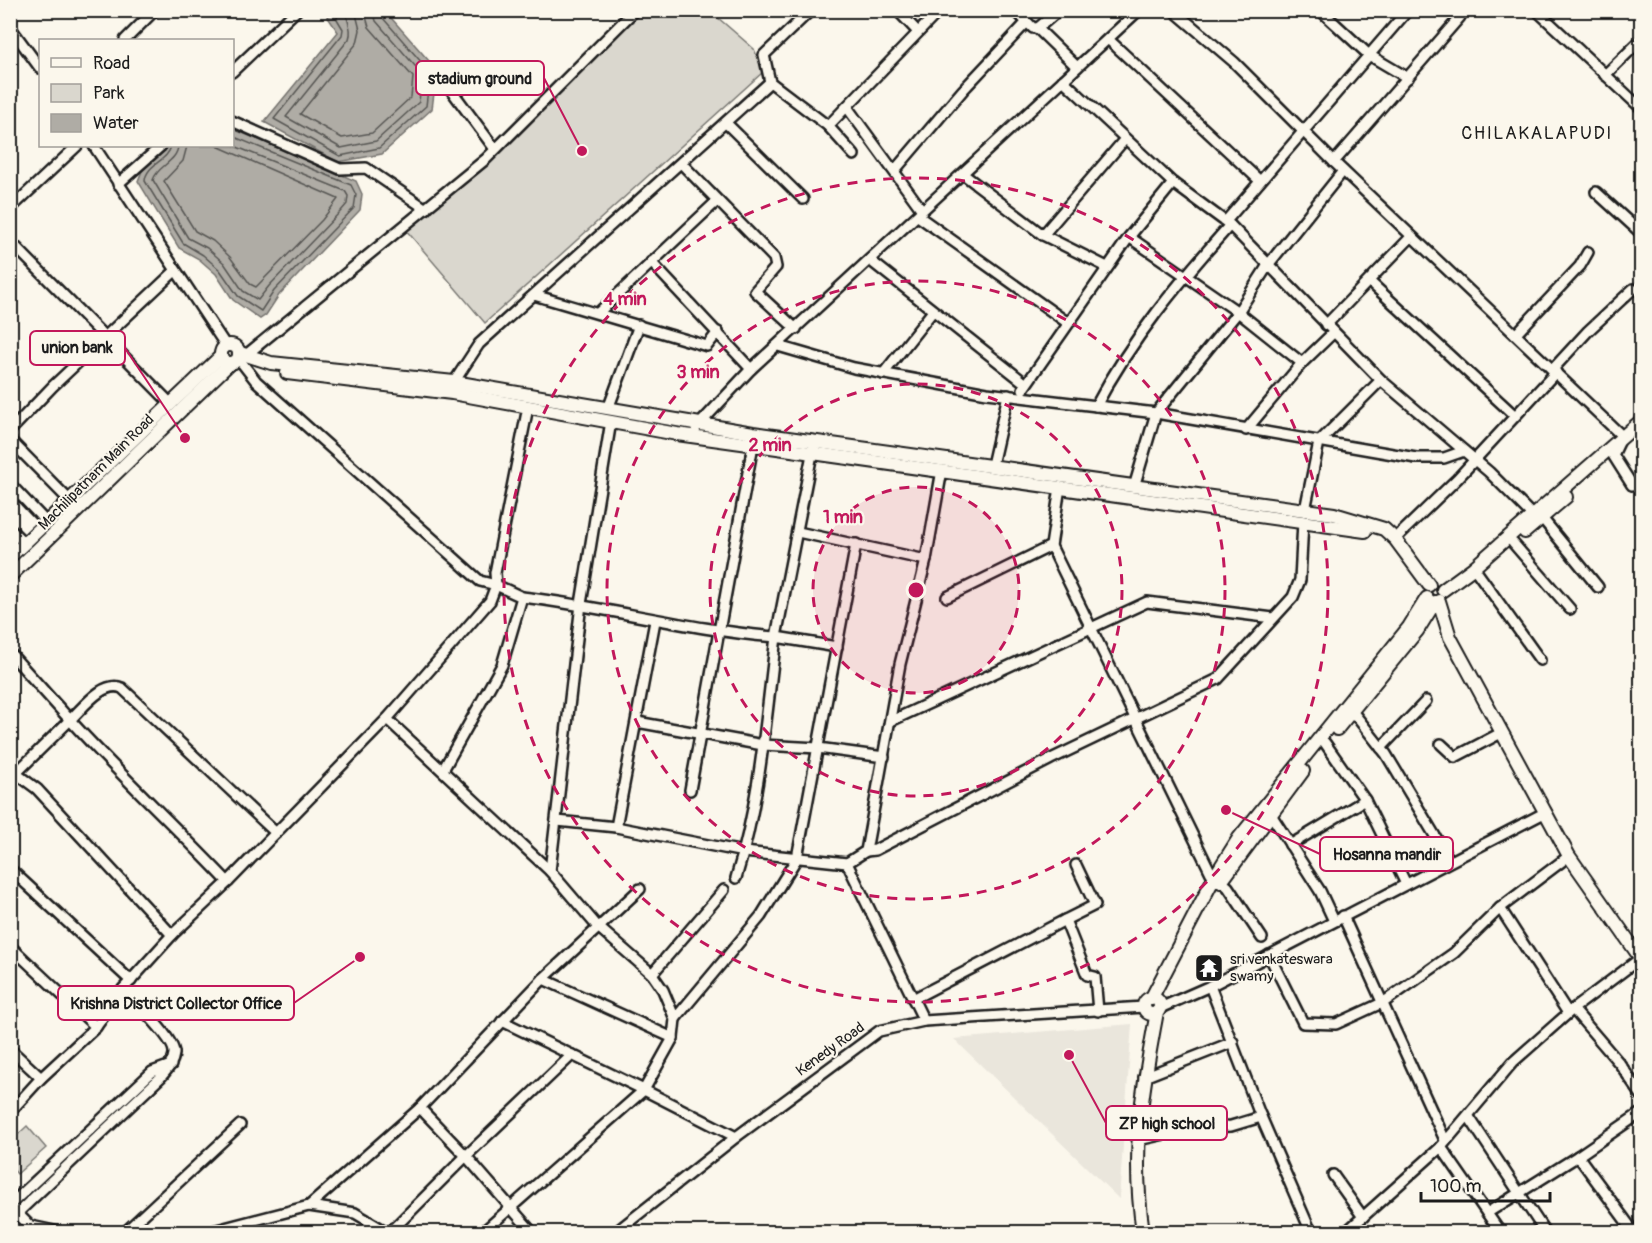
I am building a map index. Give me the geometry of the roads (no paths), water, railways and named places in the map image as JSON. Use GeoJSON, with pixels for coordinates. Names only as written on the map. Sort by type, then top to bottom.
{"type":"FeatureCollection","features":[{"type":"Feature","properties":{"kind":"main road"},"geometry":{"type":"LineString","coordinates":[[234,357],[454,382],[609,415],[942,470],[1060,487],[1304,515],[1334,514],[1384,529],[1395,539],[1434,594],[1449,636],[1569,856],[1641,958]]}},
{"type":"Feature","properties":{"kind":"main road"},"geometry":{"type":"LineString","coordinates":[[234,357],[269,371],[452,393],[528,407],[609,415]]}},
{"type":"Feature","properties":{"kind":"main road","name":"Machilipatnam Main Road"},"geometry":{"type":"LineString","coordinates":[[10,576],[121,460],[170,403],[234,357]]}},
{"type":"Feature","properties":{"kind":"main road","name":"Machilipatnam Main Road"},"geometry":{"type":"LineString","coordinates":[[10,557],[70,501],[121,460],[234,357]]}},
{"type":"Feature","properties":{"kind":"main road"},"geometry":{"type":"LineString","coordinates":[[1218,878],[1417,631],[1434,594],[1477,572],[1513,543],[1537,516],[1641,420]]}},
{"type":"Feature","properties":{"kind":"main road"},"geometry":{"type":"LineString","coordinates":[[696,430],[753,445],[814,448],[992,465],[1304,515],[1388,540],[1434,594]]}},
{"type":"Feature","properties":{"kind":"main road"},"geometry":{"type":"LineString","coordinates":[[1143,1233],[1138,1140],[1154,1005],[1218,878],[1264,806],[1434,594],[1473,568],[1641,431]]}},
{"type":"Feature","properties":{"kind":"street"},"geometry":{"type":"LineString","coordinates":[[126,39],[154,10]]}},
{"type":"Feature","properties":{"kind":"street"},"geometry":{"type":"LineString","coordinates":[[234,70],[297,10]]}},
{"type":"Feature","properties":{"kind":"street"},"geometry":{"type":"LineString","coordinates":[[234,357],[426,209],[495,149],[635,10]]}},
{"type":"Feature","properties":{"kind":"street"},"geometry":{"type":"LineString","coordinates":[[811,10],[764,55],[770,82],[828,126],[854,154]]}},
{"type":"Feature","properties":{"kind":"street"},"geometry":{"type":"LineString","coordinates":[[897,10],[917,31]]}},
{"type":"Feature","properties":{"kind":"street"},"geometry":{"type":"LineString","coordinates":[[828,126],[917,31],[940,10]]}},
{"type":"Feature","properties":{"kind":"street"},"geometry":{"type":"LineString","coordinates":[[1015,10],[1027,22],[1038,28],[1077,67]]}},
{"type":"Feature","properties":{"kind":"street"},"geometry":{"type":"LineString","coordinates":[[1038,28],[1059,10]]}},
{"type":"Feature","properties":{"kind":"street"},"geometry":{"type":"LineString","coordinates":[[696,430],[752,369],[1139,10]]}},
{"type":"Feature","properties":{"kind":"street"},"geometry":{"type":"LineString","coordinates":[[1173,10],[1234,62],[1411,237],[1622,436],[1613,455],[1632,485]]}},
{"type":"Feature","properties":{"kind":"street"},"geometry":{"type":"LineString","coordinates":[[1320,10],[1369,55],[1407,78]]}},
{"type":"Feature","properties":{"kind":"street"},"geometry":{"type":"LineString","coordinates":[[1096,406],[1115,370],[1185,275],[1303,129],[1408,10]]}},
{"type":"Feature","properties":{"kind":"street"},"geometry":{"type":"LineString","coordinates":[[1536,10],[1641,109]]}},
{"type":"Feature","properties":{"kind":"street"},"geometry":{"type":"LineString","coordinates":[[1334,162],[1460,17]]}},
{"type":"Feature","properties":{"kind":"street"},"geometry":{"type":"LineString","coordinates":[[895,170],[963,90],[1027,22]]}},
{"type":"Feature","properties":{"kind":"street"},"geometry":{"type":"LineString","coordinates":[[10,27],[39,67]]}},
{"type":"Feature","properties":{"kind":"street"},"geometry":{"type":"LineString","coordinates":[[1108,39],[1260,181]]}},
{"type":"Feature","properties":{"kind":"street"},"geometry":{"type":"LineString","coordinates":[[1605,75],[1641,39]]}},
{"type":"Feature","properties":{"kind":"street"},"geometry":{"type":"LineString","coordinates":[[10,46],[20,40]]}},
{"type":"Feature","properties":{"kind":"street"},"geometry":{"type":"LineString","coordinates":[[443,79],[495,149]]}},
{"type":"Feature","properties":{"kind":"street"},"geometry":{"type":"LineString","coordinates":[[1063,80],[1173,183],[1228,223],[1381,380],[1537,516],[1598,587]]}},
{"type":"Feature","properties":{"kind":"street"},"geometry":{"type":"LineString","coordinates":[[454,382],[479,344],[682,164],[770,82]]}},
{"type":"Feature","properties":{"kind":"street"},"geometry":{"type":"LineString","coordinates":[[847,107],[895,170],[920,213],[1068,324]]}},
{"type":"Feature","properties":{"kind":"street"},"geometry":{"type":"LineString","coordinates":[[234,122],[340,169],[366,168],[426,209]]}},
{"type":"Feature","properties":{"kind":"street"},"geometry":{"type":"LineString","coordinates":[[726,123],[803,199]]}},
{"type":"Feature","properties":{"kind":"street"},"geometry":{"type":"LineString","coordinates":[[1043,235],[1125,139]]}},
{"type":"Feature","properties":{"kind":"street"},"geometry":{"type":"LineString","coordinates":[[10,209],[76,147]]}},
{"type":"Feature","properties":{"kind":"street"},"geometry":{"type":"LineString","coordinates":[[95,147],[234,357],[256,381],[480,581],[496,585],[522,597],[581,604],[655,621],[718,632],[776,637],[837,647]]}},
{"type":"Feature","properties":{"kind":"street"},"geometry":{"type":"LineString","coordinates":[[118,184],[159,147]]}},
{"type":"Feature","properties":{"kind":"street"},"geometry":{"type":"LineString","coordinates":[[682,164],[774,258],[776,267],[755,291],[796,329]]}},
{"type":"Feature","properties":{"kind":"street"},"geometry":{"type":"LineString","coordinates":[[1134,487],[1156,413],[1238,312],[1268,265],[1343,171]]}},
{"type":"Feature","properties":{"kind":"street"},"geometry":{"type":"LineString","coordinates":[[963,174],[1043,235],[1107,267]]}},
{"type":"Feature","properties":{"kind":"street"},"geometry":{"type":"LineString","coordinates":[[1020,397],[1025,383],[1107,267],[1173,183]]}},
{"type":"Feature","properties":{"kind":"street"},"geometry":{"type":"LineString","coordinates":[[1596,192],[1641,234]]}},
{"type":"Feature","properties":{"kind":"street"},"geometry":{"type":"LineString","coordinates":[[598,313],[717,201]]}},
{"type":"Feature","properties":{"kind":"street"},"geometry":{"type":"LineString","coordinates":[[1129,237],[1238,312],[1302,363]]}},
{"type":"Feature","properties":{"kind":"street"},"geometry":{"type":"LineString","coordinates":[[1326,325],[1411,237]]}},
{"type":"Feature","properties":{"kind":"street"},"geometry":{"type":"LineString","coordinates":[[10,241],[170,403]]}},
{"type":"Feature","properties":{"kind":"street"},"geometry":{"type":"LineString","coordinates":[[1516,334],[1580,266],[1588,252]]}},
{"type":"Feature","properties":{"kind":"street"},"geometry":{"type":"LineString","coordinates":[[871,261],[1025,383]]}},
{"type":"Feature","properties":{"kind":"street"},"geometry":{"type":"LineString","coordinates":[[651,262],[752,369]]}},
{"type":"Feature","properties":{"kind":"street"},"geometry":{"type":"LineString","coordinates":[[10,431],[53,386],[175,271]]}},
{"type":"Feature","properties":{"kind":"street"},"geometry":{"type":"LineString","coordinates":[[1369,281],[1514,415]]}},
{"type":"Feature","properties":{"kind":"street"},"geometry":{"type":"LineString","coordinates":[[1395,539],[1475,460],[1587,331],[1633,289]]}},
{"type":"Feature","properties":{"kind":"street"},"geometry":{"type":"LineString","coordinates":[[534,295],[707,346],[718,332]]}},
{"type":"Feature","properties":{"kind":"street"},"geometry":{"type":"LineString","coordinates":[[883,374],[933,311]]}},
{"type":"Feature","properties":{"kind":"street"},"geometry":{"type":"LineString","coordinates":[[550,871],[581,604],[609,415],[639,325]]}},
{"type":"Feature","properties":{"kind":"street"},"geometry":{"type":"LineString","coordinates":[[1246,430],[1302,363],[1333,333]]}},
{"type":"Feature","properties":{"kind":"street"},"geometry":{"type":"LineString","coordinates":[[778,346],[883,374],[1020,397],[1156,413],[1426,459],[1444,458],[1464,452]]}},
{"type":"Feature","properties":{"kind":"street"},"geometry":{"type":"LineString","coordinates":[[557,821],[616,828],[744,852],[848,863],[866,851],[875,849],[1218,679],[1293,597],[1300,580],[1304,515],[1319,442],[1381,380]]}},
{"type":"Feature","properties":{"kind":"street"},"geometry":{"type":"LineString","coordinates":[[992,465],[1008,395]]}},
{"type":"Feature","properties":{"kind":"street"},"geometry":{"type":"LineString","coordinates":[[10,1112],[42,1077],[96,1027],[123,988],[172,935],[228,882],[387,719],[490,601],[496,585],[495,573],[528,407]]}},
{"type":"Feature","properties":{"kind":"street"},"geometry":{"type":"LineString","coordinates":[[10,440],[70,501]]}},
{"type":"Feature","properties":{"kind":"street"},"geometry":{"type":"LineString","coordinates":[[690,790],[753,445]]}},
{"type":"Feature","properties":{"kind":"street"},"geometry":{"type":"LineString","coordinates":[[736,878],[744,852],[763,745],[776,637],[814,448]]}},
{"type":"Feature","properties":{"kind":"street"},"geometry":{"type":"LineString","coordinates":[[866,851],[900,664],[926,560],[942,470]]}},
{"type":"Feature","properties":{"kind":"street"},"geometry":{"type":"LineString","coordinates":[[10,484],[47,523]]}},
{"type":"Feature","properties":{"kind":"street"},"geometry":{"type":"LineString","coordinates":[[1060,487],[1051,546],[1134,719],[1218,878],[1262,938]]}},
{"type":"Feature","properties":{"kind":"street"},"geometry":{"type":"LineString","coordinates":[[10,529],[25,544]]}},
{"type":"Feature","properties":{"kind":"street"},"geometry":{"type":"LineString","coordinates":[[798,532],[926,560]]}},
{"type":"Feature","properties":{"kind":"street"},"geometry":{"type":"LineString","coordinates":[[1513,543],[1570,609]]}},
{"type":"Feature","properties":{"kind":"street"},"geometry":{"type":"LineString","coordinates":[[675,1019],[761,916],[797,858],[856,544]]}},
{"type":"Feature","properties":{"kind":"street"},"geometry":{"type":"LineString","coordinates":[[947,597],[1051,546]]}},
{"type":"Feature","properties":{"kind":"street"},"geometry":{"type":"LineString","coordinates":[[1477,572],[1540,660]]}},
{"type":"Feature","properties":{"kind":"street"},"geometry":{"type":"LineString","coordinates":[[442,770],[502,665],[522,597]]}},
{"type":"Feature","properties":{"kind":"street"},"geometry":{"type":"LineString","coordinates":[[891,721],[1148,602],[1273,618]]}},
{"type":"Feature","properties":{"kind":"street"},"geometry":{"type":"LineString","coordinates":[[616,828],[655,621]]}},
{"type":"Feature","properties":{"kind":"street"},"geometry":{"type":"LineString","coordinates":[[10,653],[111,765],[160,811],[228,882]]}},
{"type":"Feature","properties":{"kind":"street"},"geometry":{"type":"LineString","coordinates":[[172,935],[37,789],[12,774],[106,688],[115,685],[122,688],[276,833]]}},
{"type":"Feature","properties":{"kind":"street"},"geometry":{"type":"LineString","coordinates":[[1381,748],[1426,701]]}},
{"type":"Feature","properties":{"kind":"street"},"geometry":{"type":"LineString","coordinates":[[1352,711],[1381,748],[1450,861]]}},
{"type":"Feature","properties":{"kind":"street"},"geometry":{"type":"LineString","coordinates":[[387,719],[550,871],[597,926],[652,974],[663,990],[675,1019],[673,1038],[645,1090],[483,1233]]}},
{"type":"Feature","properties":{"kind":"street"},"geometry":{"type":"LineString","coordinates":[[637,722],[763,745],[818,748],[884,757]]}},
{"type":"Feature","properties":{"kind":"street"},"geometry":{"type":"LineString","coordinates":[[1441,744],[1455,757],[1472,753],[1501,733]]}},
{"type":"Feature","properties":{"kind":"street"},"geometry":{"type":"LineString","coordinates":[[1325,743],[1365,800],[1406,884]]}},
{"type":"Feature","properties":{"kind":"street"},"geometry":{"type":"LineString","coordinates":[[1290,845],[1365,800]]}},
{"type":"Feature","properties":{"kind":"street","name":"Kenedy Road"},"geometry":{"type":"LineString","coordinates":[[616,1233],[736,1137],[879,1031],[924,1021],[1098,1011],[1154,1005],[1210,986],[1546,812]]}},
{"type":"Feature","properties":{"kind":"street"},"geometry":{"type":"LineString","coordinates":[[1270,813],[1339,919],[1384,1002],[1443,1144],[1500,1233]]}},
{"type":"Feature","properties":{"kind":"street"},"geometry":{"type":"LineString","coordinates":[[1269,955],[1303,1023],[1336,1024],[1384,1002],[1454,953],[1500,908],[1569,856]]}},
{"type":"Feature","properties":{"kind":"street"},"geometry":{"type":"LineString","coordinates":[[848,863],[924,1021]]}},
{"type":"Feature","properties":{"kind":"street"},"geometry":{"type":"LineString","coordinates":[[913,999],[1095,905],[1076,865]]}},
{"type":"Feature","properties":{"kind":"street"},"geometry":{"type":"LineString","coordinates":[[10,869],[131,981]]}},
{"type":"Feature","properties":{"kind":"street"},"geometry":{"type":"LineString","coordinates":[[309,1206],[420,1108],[543,979],[597,926],[640,889]]}},
{"type":"Feature","properties":{"kind":"street"},"geometry":{"type":"LineString","coordinates":[[652,974],[724,890]]}},
{"type":"Feature","properties":{"kind":"street"},"geometry":{"type":"LineString","coordinates":[[1500,908],[1571,1011],[1620,1064],[1641,1096]]}},
{"type":"Feature","properties":{"kind":"street"},"geometry":{"type":"LineString","coordinates":[[1065,920],[1087,975],[1095,977],[1098,1011]]}},
{"type":"Feature","properties":{"kind":"street"},"geometry":{"type":"LineString","coordinates":[[10,946],[96,1027]]}},
{"type":"Feature","properties":{"kind":"street"},"geometry":{"type":"LineString","coordinates":[[1346,1233],[1443,1144],[1469,1117],[1513,1062],[1571,1011],[1641,958]]}},
{"type":"Feature","properties":{"kind":"street"},"geometry":{"type":"LineString","coordinates":[[543,979],[673,1038]]}},
{"type":"Feature","properties":{"kind":"street"},"geometry":{"type":"LineString","coordinates":[[1210,986],[1261,1117],[1311,1233]]}},
{"type":"Feature","properties":{"kind":"street"},"geometry":{"type":"LineString","coordinates":[[14,1217],[171,1065],[174,1055],[171,1042],[123,988]]}},
{"type":"Feature","properties":{"kind":"street"},"geometry":{"type":"LineString","coordinates":[[502,1021],[736,1137]]}},
{"type":"Feature","properties":{"kind":"street"},"geometry":{"type":"LineString","coordinates":[[1144,1077],[1233,1042]]}},
{"type":"Feature","properties":{"kind":"street"},"geometry":{"type":"LineString","coordinates":[[10,1049],[42,1077]]}},
{"type":"Feature","properties":{"kind":"street"},"geometry":{"type":"LineString","coordinates":[[209,1233],[309,1206],[355,1214],[388,1233],[572,1055]]}},
{"type":"Feature","properties":{"kind":"street"},"geometry":{"type":"LineString","coordinates":[[59,1233],[34,1229],[14,1217],[11,1202],[152,1072],[171,1065]]}},
{"type":"Feature","properties":{"kind":"street"},"geometry":{"type":"LineString","coordinates":[[420,1108],[466,1156],[532,1233]]}},
{"type":"Feature","properties":{"kind":"street"},"geometry":{"type":"LineString","coordinates":[[1487,1213],[1578,1156],[1641,1112]]}},
{"type":"Feature","properties":{"kind":"street"},"geometry":{"type":"LineString","coordinates":[[1138,1140],[1191,1128],[1231,1126],[1261,1117]]}},
{"type":"Feature","properties":{"kind":"street"},"geometry":{"type":"LineString","coordinates":[[1469,1117],[1545,1233]]}},
{"type":"Feature","properties":{"kind":"street"},"geometry":{"type":"LineString","coordinates":[[124,1233],[240,1125]]}},
{"type":"Feature","properties":{"kind":"street"},"geometry":{"type":"LineString","coordinates":[[1578,1156],[1634,1233]]}},
{"type":"Feature","properties":{"kind":"street"},"geometry":{"type":"LineString","coordinates":[[1333,1175],[1363,1217]]}},
{"type":"Feature","properties":{"kind":"water"},"geometry":{"type":"Polygon","coordinates":[[[338,10],[385,11],[437,70],[432,109],[382,154],[338,162],[264,122],[338,32],[327,16],[338,10]]]}},
{"type":"Feature","properties":{"kind":"water"},"geometry":{"type":"Polygon","coordinates":[[[234,129],[356,181],[362,194],[360,210],[279,295],[266,315],[260,319],[233,300],[216,274],[199,259],[179,248],[138,181],[144,166],[166,147],[234,147],[234,129]]]}},
{"type":"Feature","properties":{"kind":"place","name":"stadium ground"},"geometry":{"type":"Point","coordinates":[582,151]}},
{"type":"Feature","properties":{"kind":"place","name":"union bank"},"geometry":{"type":"Point","coordinates":[185,438]}},
{"type":"Feature","properties":{"kind":"place","name":"Hosanna mandir"},"geometry":{"type":"Point","coordinates":[1226,810]}},
{"type":"Feature","properties":{"kind":"place","name":"Krishna District Collector Office"},"geometry":{"type":"Point","coordinates":[360,957]}},
{"type":"Feature","properties":{"kind":"place","name":"sri venkateswara swamy"},"geometry":{"type":"Point","coordinates":[1209,968]}},
{"type":"Feature","properties":{"kind":"place","name":"ZP high school"},"geometry":{"type":"Point","coordinates":[1069,1055]}},
{"type":"Feature","properties":{"kind":"district","name":"CHILAKALAPUDI"},"geometry":{"type":"Point","coordinates":[1537,133]}}]}
